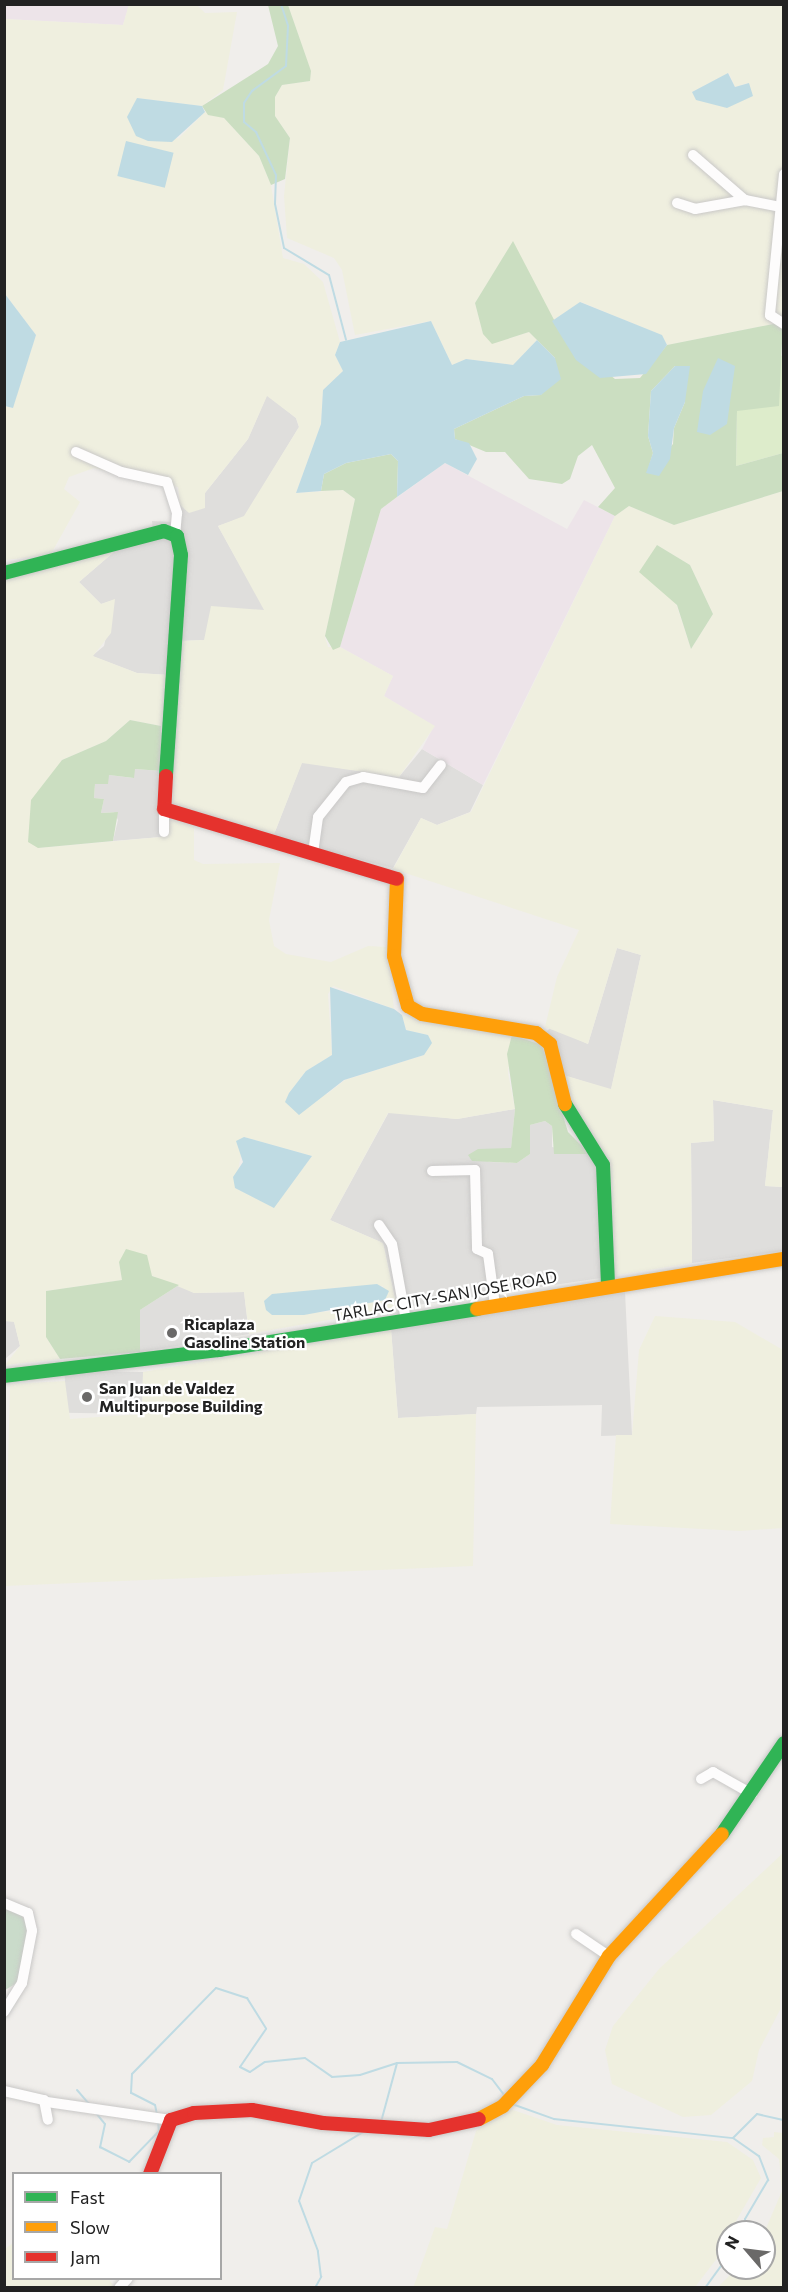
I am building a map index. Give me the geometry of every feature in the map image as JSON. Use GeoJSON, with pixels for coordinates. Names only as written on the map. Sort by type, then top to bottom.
{"type":"FeatureCollection","features":[{"type":"Feature","properties":{"kind":"street"},"geometry":{"type":"LineString","coordinates":[[693,155],[745,200]]}},
{"type":"Feature","properties":{"kind":"street"},"geometry":{"type":"LineString","coordinates":[[783,174],[777,206],[770,315],[783,324]]}},
{"type":"Feature","properties":{"kind":"street"},"geometry":{"type":"LineString","coordinates":[[677,203],[695,209],[745,200],[777,206]]}},
{"type":"Feature","properties":{"kind":"street"},"geometry":{"type":"LineString","coordinates":[[76,452],[121,472],[167,482],[177,513],[175,534],[181,555],[164,832]]}},
{"type":"Feature","properties":{"kind":"street"},"geometry":{"type":"LineString","coordinates":[[4,573],[161,532],[175,534]]}},
{"type":"Feature","properties":{"kind":"street"},"geometry":{"type":"LineString","coordinates":[[314,853],[318,817],[346,782],[363,777],[421,788],[441,765]]}},
{"type":"Feature","properties":{"kind":"street"},"geometry":{"type":"LineString","coordinates":[[164,809],[395,875],[400,888],[394,956],[400,991],[412,1010],[536,1032],[548,1040],[562,1099],[603,1165],[608,1286]]}},
{"type":"Feature","properties":{"kind":"street"},"geometry":{"type":"LineString","coordinates":[[432,1171],[475,1170],[477,1249],[488,1254],[495,1305]]}},
{"type":"Feature","properties":{"kind":"street"},"geometry":{"type":"LineString","coordinates":[[379,1225],[392,1244],[406,1320]]}},
{"type":"Feature","properties":{"kind":"street","name":"TARLAC CITY-SAN JOSE ROAD"},"geometry":{"type":"LineString","coordinates":[[4,1376],[89,1369],[783,1259]]}},
{"type":"Feature","properties":{"kind":"street"},"geometry":{"type":"LineString","coordinates":[[4,2091],[47,2102],[171,2120],[252,2110],[376,2128],[468,2125],[503,2106],[542,2065],[609,1956],[752,1794],[783,1743]]}},
{"type":"Feature","properties":{"kind":"street"},"geometry":{"type":"LineString","coordinates":[[701,1779],[713,1772],[752,1794]]}},
{"type":"Feature","properties":{"kind":"street"},"geometry":{"type":"LineString","coordinates":[[4,1903],[28,1913],[32,1931],[22,1983],[4,2012]]}},
{"type":"Feature","properties":{"kind":"street"},"geometry":{"type":"LineString","coordinates":[[576,1934],[609,1956]]}},
{"type":"Feature","properties":{"kind":"street"},"geometry":{"type":"LineString","coordinates":[[47,2102],[48,2120]]}},
{"type":"Feature","properties":{"kind":"street"},"geometry":{"type":"LineString","coordinates":[[151,2172],[171,2120]]}},
{"type":"Feature","properties":{"kind":"shaded area"},"geometry":{"type":"Polygon","coordinates":[[[5,5],[129,5],[123,25],[5,19],[5,5]]]}},
{"type":"Feature","properties":{"kind":"shaded area"},"geometry":{"type":"Polygon","coordinates":[[[267,395],[296,418],[299,427],[244,517],[218,526],[265,610],[204,640],[179,641],[183,541],[153,530],[152,521],[171,522],[180,505],[205,493],[248,439],[267,395]]]}},
{"type":"Feature","properties":{"kind":"shaded area"},"geometry":{"type":"Polygon","coordinates":[[[445,463],[567,529],[584,500],[615,516],[483,785],[422,749],[434,726],[384,696],[393,676],[340,647],[381,509],[445,463]]]}},
{"type":"Feature","properties":{"kind":"shaded area"},"geometry":{"type":"Polygon","coordinates":[[[154,536],[171,539],[174,546],[169,675],[137,673],[92,656],[104,646],[114,600],[101,604],[79,582],[122,545],[154,536]]]}},
{"type":"Feature","properties":{"kind":"shaded area"},"geometry":{"type":"Polygon","coordinates":[[[422,749],[483,785],[470,812],[437,825],[421,818],[393,868],[273,837],[302,762],[399,777],[422,749]]]}},
{"type":"Feature","properties":{"kind":"shaded area"},"geometry":{"type":"Polygon","coordinates":[[[134,769],[162,771],[161,837],[113,841],[118,820],[114,812],[101,813],[104,799],[94,798],[95,784],[109,775],[133,778],[134,769]]]}},
{"type":"Feature","properties":{"kind":"shaded area"},"geometry":{"type":"Polygon","coordinates":[[[617,948],[641,955],[611,1090],[560,1074],[545,1033],[551,1027],[588,1044],[617,948]]]}},
{"type":"Feature","properties":{"kind":"shaded area"},"geometry":{"type":"Polygon","coordinates":[[[713,1100],[773,1110],[765,1186],[783,1187],[783,1251],[692,1263],[691,1143],[714,1141],[713,1100]]]}},
{"type":"Feature","properties":{"kind":"shaded area"},"geometry":{"type":"Polygon","coordinates":[[[515,1109],[511,1149],[478,1149],[489,1162],[517,1163],[530,1154],[530,1125],[545,1121],[552,1126],[552,1147],[590,1154],[598,1166],[601,1278],[397,1308],[383,1243],[330,1220],[389,1112],[457,1119],[515,1109]]]}},
{"type":"Feature","properties":{"kind":"shaded area"},"geometry":{"type":"Polygon","coordinates":[[[179,1285],[194,1293],[244,1292],[249,1334],[140,1352],[140,1310],[179,1285]]]}},
{"type":"Feature","properties":{"kind":"shaded area"},"geometry":{"type":"Polygon","coordinates":[[[625,1292],[632,1435],[601,1436],[602,1405],[477,1407],[476,1414],[398,1418],[391,1329],[625,1292]]]}},
{"type":"Feature","properties":{"kind":"shaded area"},"geometry":{"type":"Polygon","coordinates":[[[4,1321],[14,1321],[20,1346],[5,1359],[4,1321]]]}},
{"type":"Feature","properties":{"kind":"shaded area"},"geometry":{"type":"Polygon","coordinates":[[[65,1371],[143,1372],[142,1414],[64,1413],[65,1371]]]}},
{"type":"Feature","properties":{"kind":"green space"},"geometry":{"type":"Polygon","coordinates":[[[129,4],[197,5],[205,13],[237,12],[223,90],[202,106],[137,98],[178,139],[205,112],[224,118],[259,156],[271,185],[283,258],[304,264],[323,282],[340,342],[335,355],[343,371],[323,390],[321,424],[296,493],[343,490],[355,499],[325,637],[328,647],[340,647],[393,676],[384,696],[435,726],[399,777],[302,763],[273,837],[170,806],[179,641],[204,640],[211,606],[264,610],[218,526],[244,516],[299,427],[296,418],[267,396],[248,439],[205,493],[205,508],[189,513],[180,505],[178,487],[94,468],[69,477],[64,489],[80,502],[47,561],[41,563],[40,556],[5,560],[5,406],[12,408],[36,335],[5,294],[4,19],[123,25],[129,4]]]}},
{"type":"Feature","properties":{"kind":"green space"},"geometry":{"type":"Polygon","coordinates":[[[268,5],[288,5],[311,71],[310,81],[282,85],[275,97],[275,116],[290,138],[285,179],[271,185],[259,156],[224,118],[208,115],[202,106],[268,64],[278,46],[268,5]]]}},
{"type":"Feature","properties":{"kind":"green space"},"geometry":{"type":"Polygon","coordinates":[[[288,5],[783,5],[783,322],[667,345],[661,335],[581,302],[552,321],[513,242],[475,303],[483,334],[504,340],[529,332],[537,340],[513,365],[466,359],[452,365],[431,321],[355,335],[342,270],[334,258],[287,238],[284,196],[290,138],[275,116],[275,97],[282,85],[309,81],[311,72],[288,5]],[[729,73],[692,92],[727,108],[748,83],[735,87],[729,73]]]}},
{"type":"Feature","properties":{"kind":"green space"},"geometry":{"type":"Polygon","coordinates":[[[513,241],[563,337],[615,379],[640,378],[667,345],[783,322],[779,406],[737,411],[736,466],[783,453],[783,491],[674,525],[629,506],[615,516],[598,507],[615,488],[592,445],[578,456],[570,479],[562,484],[529,479],[505,452],[486,452],[455,439],[454,429],[524,396],[541,395],[555,358],[529,332],[492,344],[483,334],[475,303],[513,241]],[[675,366],[651,391],[648,436],[653,453],[647,473],[673,444],[674,428],[685,402],[675,366]]]}},
{"type":"Feature","properties":{"kind":"green space"},"geometry":{"type":"Polygon","coordinates":[[[783,354],[783,453],[736,466],[737,411],[783,354]]]}},
{"type":"Feature","properties":{"kind":"green space"},"geometry":{"type":"Polygon","coordinates":[[[391,454],[398,461],[397,497],[381,509],[340,647],[333,650],[325,636],[355,499],[343,490],[321,491],[324,474],[346,463],[391,454]]]}},
{"type":"Feature","properties":{"kind":"green space"},"geometry":{"type":"Polygon","coordinates":[[[783,491],[783,1187],[765,1186],[773,1110],[713,1100],[714,1141],[691,1143],[692,1263],[611,1276],[609,1172],[572,1110],[560,1074],[611,1089],[641,955],[617,948],[588,1044],[545,1027],[557,977],[579,930],[393,869],[421,818],[437,825],[471,812],[615,516],[629,506],[674,525],[783,491]],[[657,545],[691,649],[713,614],[690,565],[657,545]]]}},
{"type":"Feature","properties":{"kind":"green space"},"geometry":{"type":"Polygon","coordinates":[[[122,545],[79,582],[101,604],[115,599],[111,633],[93,656],[137,673],[169,675],[161,726],[130,720],[106,741],[62,760],[51,776],[38,848],[161,837],[161,816],[194,826],[194,860],[203,864],[280,863],[269,920],[274,946],[286,954],[331,962],[368,946],[387,947],[394,1009],[333,986],[328,994],[332,1055],[306,1071],[289,1093],[327,1094],[345,1080],[424,1055],[428,1035],[406,1030],[402,1015],[512,1035],[508,1073],[515,1109],[457,1119],[388,1113],[330,1220],[383,1243],[397,1308],[249,1334],[244,1292],[194,1293],[119,1262],[122,1280],[46,1291],[46,1337],[60,1359],[5,1365],[20,1346],[14,1322],[4,1321],[5,580],[122,545]],[[244,1137],[235,1188],[274,1207],[312,1156],[244,1137]],[[384,1286],[331,1288],[272,1315],[336,1311],[384,1286]]]}},
{"type":"Feature","properties":{"kind":"green space"},"geometry":{"type":"Polygon","coordinates":[[[657,545],[690,565],[713,614],[691,649],[677,605],[639,572],[657,545]]]}},
{"type":"Feature","properties":{"kind":"green space"},"geometry":{"type":"Polygon","coordinates":[[[130,720],[161,726],[162,771],[135,769],[134,778],[109,775],[108,784],[95,784],[94,798],[104,799],[101,813],[118,812],[113,841],[38,848],[28,842],[31,800],[62,760],[106,741],[130,720]]]}},
{"type":"Feature","properties":{"kind":"green space"},"geometry":{"type":"Polygon","coordinates":[[[512,1035],[542,1045],[568,1132],[590,1154],[554,1154],[552,1126],[545,1121],[530,1125],[530,1154],[517,1163],[472,1161],[468,1155],[478,1149],[511,1148],[515,1109],[507,1054],[512,1035]]]}},
{"type":"Feature","properties":{"kind":"green space"},"geometry":{"type":"Polygon","coordinates":[[[126,1249],[147,1255],[152,1276],[179,1285],[140,1310],[140,1352],[60,1359],[46,1337],[46,1291],[122,1280],[119,1262],[126,1249]]]}},
{"type":"Feature","properties":{"kind":"green space"},"geometry":{"type":"Polygon","coordinates":[[[655,1316],[735,1322],[783,1350],[783,1528],[740,1531],[610,1524],[616,1435],[632,1435],[639,1350],[655,1316]]]}},
{"type":"Feature","properties":{"kind":"green space"},"geometry":{"type":"Polygon","coordinates":[[[391,1329],[398,1418],[476,1414],[473,1566],[5,1586],[10,1384],[65,1381],[70,1419],[142,1414],[143,1372],[391,1329]]]}},
{"type":"Feature","properties":{"kind":"green space"},"geometry":{"type":"Polygon","coordinates":[[[783,1853],[780,2010],[759,2050],[752,2081],[711,2115],[683,2117],[612,2084],[605,2050],[613,2026],[659,1969],[783,1853]]]}},
{"type":"Feature","properties":{"kind":"green space"},"geometry":{"type":"Polygon","coordinates":[[[5,1906],[20,1912],[29,1928],[17,1983],[5,1990],[5,1906]]]}},
{"type":"Feature","properties":{"kind":"green space"},"geometry":{"type":"Polygon","coordinates":[[[507,2108],[557,2125],[727,2142],[753,2160],[761,2178],[737,2220],[716,2220],[716,2260],[695,2287],[413,2288],[435,2227],[447,2229],[476,2131],[507,2108]]]}},
{"type":"Feature","properties":{"kind":"green space"},"geometry":{"type":"Polygon","coordinates":[[[774,2132],[783,2133],[783,2287],[718,2287],[725,2280],[776,2280],[776,2220],[770,2220],[782,2191],[779,2159],[762,2145],[763,2138],[774,2137],[774,2132]]]}},
{"type":"Feature","properties":{"kind":"green space"},"geometry":{"type":"Polygon","coordinates":[[[12,2244],[12,2280],[110,2280],[114,2287],[5,2287],[5,2249],[12,2244]]]}},
{"type":"Feature","properties":{"kind":"water"},"geometry":{"type":"Polygon","coordinates":[[[728,73],[735,87],[749,83],[753,96],[727,108],[696,100],[692,92],[728,73]]]}},
{"type":"Feature","properties":{"kind":"water"},"geometry":{"type":"Polygon","coordinates":[[[137,98],[202,106],[205,112],[172,142],[148,141],[136,136],[127,117],[137,98]]]}},
{"type":"Feature","properties":{"kind":"water"},"geometry":{"type":"Polygon","coordinates":[[[126,141],[174,153],[165,188],[117,176],[126,141]]]}},
{"type":"Feature","properties":{"kind":"water"},"geometry":{"type":"Polygon","coordinates":[[[5,294],[36,335],[13,408],[5,406],[5,294]]]}},
{"type":"Feature","properties":{"kind":"water"},"geometry":{"type":"Polygon","coordinates":[[[580,302],[662,335],[667,345],[646,374],[600,378],[576,360],[552,321],[580,302]]]}},
{"type":"Feature","properties":{"kind":"water"},"geometry":{"type":"Polygon","coordinates":[[[431,321],[452,365],[466,359],[513,365],[537,340],[555,358],[561,379],[541,395],[524,396],[454,429],[455,439],[469,443],[477,459],[468,475],[445,463],[397,497],[398,461],[391,454],[346,463],[324,474],[321,491],[296,493],[321,424],[323,390],[343,371],[335,355],[340,342],[431,321]]]}},
{"type":"Feature","properties":{"kind":"water"},"geometry":{"type":"Polygon","coordinates":[[[718,358],[735,366],[727,424],[710,435],[697,432],[703,391],[718,358]]]}},
{"type":"Feature","properties":{"kind":"water"},"geometry":{"type":"Polygon","coordinates":[[[675,366],[690,366],[685,402],[674,428],[670,459],[659,476],[646,473],[653,453],[648,436],[651,391],[675,366]]]}},
{"type":"Feature","properties":{"kind":"water"},"geometry":{"type":"Polygon","coordinates":[[[330,987],[394,1009],[402,1015],[406,1030],[428,1035],[432,1043],[424,1055],[344,1080],[299,1115],[285,1102],[289,1093],[306,1071],[332,1055],[330,987]]]}},
{"type":"Feature","properties":{"kind":"water"},"geometry":{"type":"Polygon","coordinates":[[[244,1137],[312,1156],[274,1208],[235,1188],[233,1177],[243,1162],[236,1141],[244,1137]]]}},
{"type":"Feature","properties":{"kind":"water"},"geometry":{"type":"Polygon","coordinates":[[[377,1284],[389,1291],[385,1300],[304,1315],[272,1315],[266,1310],[264,1301],[272,1294],[377,1284]]]}},
{"type":"Feature","properties":{"kind":"waterway"},"geometry":{"type":"LineString","coordinates":[[281,4],[288,26],[286,66],[252,91],[244,103],[244,122],[256,132],[276,175],[275,204],[284,248],[329,275],[346,340]]}},
{"type":"Feature","properties":{"kind":"waterway"},"geometry":{"type":"LineString","coordinates":[[157,2115],[155,2105],[131,2093],[132,2074],[216,1988],[247,1998],[266,2029],[240,2067],[250,2072],[265,2062],[305,2058],[332,2077],[360,2075],[397,2063],[457,2062],[492,2079],[504,2095]]}},
{"type":"Feature","properties":{"kind":"waterway"},"geometry":{"type":"LineString","coordinates":[[381,2122],[397,2063]]}},
{"type":"Feature","properties":{"kind":"waterway"},"geometry":{"type":"LineString","coordinates":[[77,2090],[89,2104]]}},
{"type":"Feature","properties":{"kind":"waterway"},"geometry":{"type":"LineString","coordinates":[[512,2104],[554,2119],[733,2138],[757,2114],[784,2120]]}},
{"type":"Feature","properties":{"kind":"waterway"},"geometry":{"type":"LineString","coordinates":[[96,2113],[105,2124],[100,2147],[129,2162],[159,2131],[158,2121]]}},
{"type":"Feature","properties":{"kind":"waterway"},"geometry":{"type":"LineString","coordinates":[[315,2288],[321,2277],[318,2251],[299,2201],[312,2163],[363,2132]]}},
{"type":"Feature","properties":{"kind":"waterway"},"geometry":{"type":"LineString","coordinates":[[733,2138],[759,2156],[768,2180],[745,2220]]}},
{"type":"Feature","properties":{"kind":"waterway"},"geometry":{"type":"LineString","coordinates":[[705,2288],[716,2273]]}},
{"type":"Feature","properties":{"kind":"traffic: fast"},"geometry":{"type":"LineString","coordinates":[[4,573],[164,531],[177,536],[181,555],[166,776]]}},
{"type":"Feature","properties":{"kind":"traffic: fast"},"geometry":{"type":"LineString","coordinates":[[565,1104],[603,1165],[608,1286]]}},
{"type":"Feature","properties":{"kind":"traffic: fast"},"geometry":{"type":"LineString","coordinates":[[4,1376],[219,1350],[477,1309]]}},
{"type":"Feature","properties":{"kind":"traffic: fast"},"geometry":{"type":"LineString","coordinates":[[722,1834],[784,1743]]}},
{"type":"Feature","properties":{"kind":"traffic: slow"},"geometry":{"type":"LineString","coordinates":[[397,879],[394,956],[408,1006],[422,1014],[536,1033],[550,1044],[565,1104]]}},
{"type":"Feature","properties":{"kind":"traffic: slow"},"geometry":{"type":"LineString","coordinates":[[477,1309],[784,1259]]}},
{"type":"Feature","properties":{"kind":"traffic: slow"},"geometry":{"type":"LineString","coordinates":[[479,2119],[503,2106],[542,2065],[609,1956],[722,1834]]}},
{"type":"Feature","properties":{"kind":"traffic: jam"},"geometry":{"type":"LineString","coordinates":[[166,776],[164,809],[397,879]]}},
{"type":"Feature","properties":{"kind":"traffic: jam"},"geometry":{"type":"LineString","coordinates":[[151,2172],[171,2120],[194,2113],[252,2110],[323,2123],[429,2130],[479,2119]]}},
{"type":"Feature","properties":{"kind":"place","name":"Ricaplaza Gasoline Station"},"geometry":{"type":"Point","coordinates":[172,1333]}},
{"type":"Feature","properties":{"kind":"place","name":"San Juan de Valdez Multipurpose Building"},"geometry":{"type":"Point","coordinates":[87,1397]}}]}
